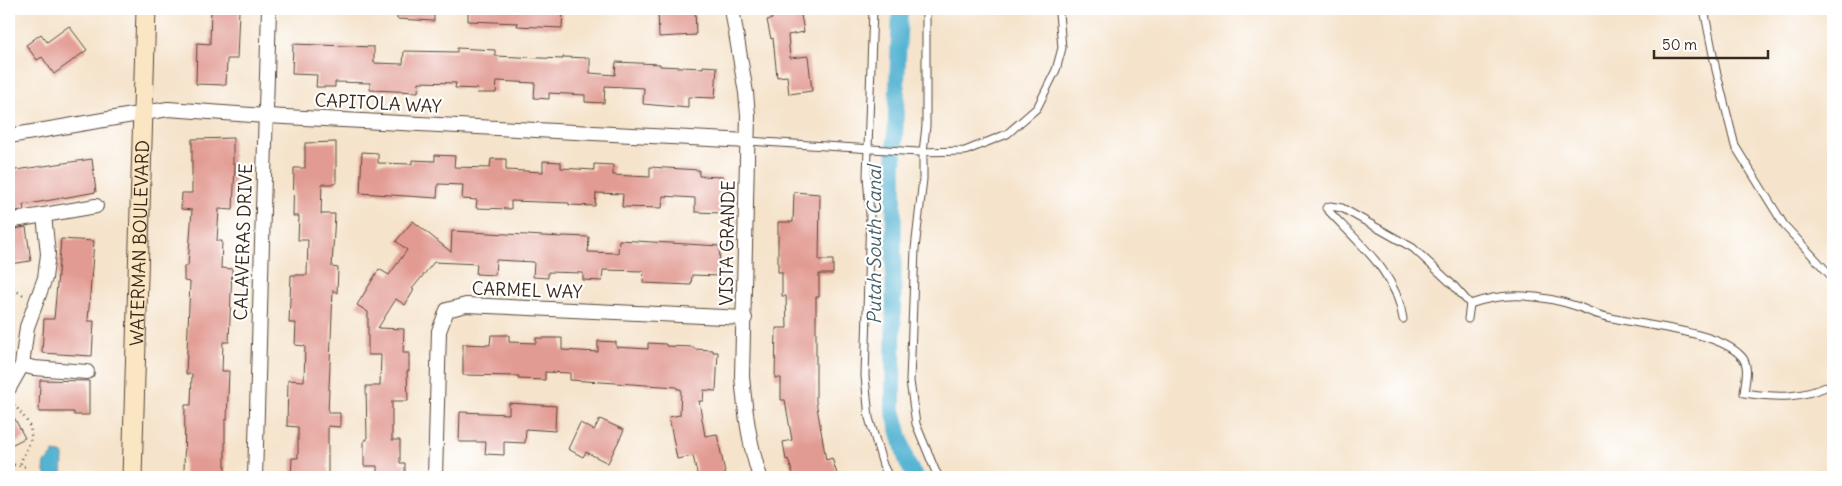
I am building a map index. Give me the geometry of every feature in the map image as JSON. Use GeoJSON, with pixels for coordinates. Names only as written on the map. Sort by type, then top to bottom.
{"type":"FeatureCollection","features":[{"type":"Feature","properties":{"kind":"main road","name":"WATERMAN BOULEVARD"},"geometry":{"type":"LineString","coordinates":[[132,477],[146,9]]}},
{"type":"Feature","properties":{"kind":"street","name":"CALAVERAS DRIVE"},"geometry":{"type":"LineString","coordinates":[[255,477],[269,9]]}},
{"type":"Feature","properties":{"kind":"street","name":"VISTA GRANDE"},"geometry":{"type":"LineString","coordinates":[[732,9],[746,93],[748,141],[745,318],[742,376],[745,411],[754,458],[760,477]]}},
{"type":"Feature","properties":{"kind":"street","name":"CAPITOLA WAY"},"geometry":{"type":"LineString","coordinates":[[9,136],[168,109],[266,116],[748,141]]}},
{"type":"Feature","properties":{"kind":"street"},"geometry":{"type":"LineString","coordinates":[[9,221],[96,206]]}},
{"type":"Feature","properties":{"kind":"street"},"geometry":{"type":"LineString","coordinates":[[9,388],[22,365],[28,327],[45,278],[48,254],[44,215]]}},
{"type":"Feature","properties":{"kind":"street","name":"CARMEL WAY"},"geometry":{"type":"LineString","coordinates":[[435,477],[439,331],[446,310],[466,305],[745,318]]}},
{"type":"Feature","properties":{"kind":"street"},"geometry":{"type":"LineString","coordinates":[[22,365],[34,368],[87,372]]}},
{"type":"Feature","properties":{"kind":"lane"},"geometry":{"type":"LineString","coordinates":[[873,9],[867,176],[870,214],[865,376],[869,418],[883,465],[889,477]]}},
{"type":"Feature","properties":{"kind":"lane"},"geometry":{"type":"LineString","coordinates":[[926,9],[926,126],[921,152],[923,178],[915,249],[910,381],[916,424],[934,470],[939,477]]}},
{"type":"Feature","properties":{"kind":"lane"},"geometry":{"type":"LineString","coordinates":[[748,141],[876,150],[965,151],[1007,134],[1037,108],[1056,70],[1062,48],[1060,13],[1057,9]]}},
{"type":"Feature","properties":{"kind":"lane"},"geometry":{"type":"LineString","coordinates":[[1704,9],[1716,70],[1735,146],[1784,225],[1833,278]]}},
{"type":"Feature","properties":{"kind":"lane"},"geometry":{"type":"LineString","coordinates":[[1403,319],[1401,305],[1391,283],[1375,259],[1326,208],[1330,206],[1342,208],[1413,248],[1454,286],[1470,304],[1468,319]]}},
{"type":"Feature","properties":{"kind":"lane"},"geometry":{"type":"LineString","coordinates":[[1470,304],[1501,296],[1524,296],[1556,301],[1601,315],[1666,328],[1723,343],[1743,358],[1747,367],[1744,393],[1774,398],[1813,393],[1833,384]]}},
{"type":"Feature","properties":{"kind":"path"},"geometry":{"type":"LineString","coordinates":[[9,398],[30,428],[32,436],[22,456],[20,466]]}},
{"type":"Feature","properties":{"kind":"path"},"geometry":{"type":"LineString","coordinates":[[9,464],[27,467]]}},
{"type":"Feature","properties":{"kind":"water"},"geometry":{"type":"Polygon","coordinates":[[[53,452],[63,455],[62,477],[48,477],[44,471],[45,462],[53,455],[53,452]]]}},
{"type":"Feature","properties":{"kind":"building"},"geometry":{"type":"Polygon","coordinates":[[[211,9],[239,10],[237,59],[227,59],[226,85],[196,84],[197,43],[210,44],[211,9]]]}},
{"type":"Feature","properties":{"kind":"building"},"geometry":{"type":"Polygon","coordinates":[[[397,9],[434,9],[434,21],[397,19],[397,9]]]}},
{"type":"Feature","properties":{"kind":"building"},"geometry":{"type":"Polygon","coordinates":[[[468,9],[563,9],[562,28],[517,26],[518,23],[468,21],[468,9]]]}},
{"type":"Feature","properties":{"kind":"building"},"geometry":{"type":"Polygon","coordinates":[[[658,9],[695,9],[696,35],[659,37],[658,9]]]}},
{"type":"Feature","properties":{"kind":"building"},"geometry":{"type":"Polygon","coordinates":[[[770,9],[800,9],[804,32],[788,35],[790,58],[808,56],[812,91],[789,94],[787,76],[777,77],[773,38],[771,39],[767,20],[772,19],[770,9]]]}},
{"type":"Feature","properties":{"kind":"building"},"geometry":{"type":"Polygon","coordinates":[[[69,26],[87,50],[54,74],[42,57],[37,60],[26,45],[41,34],[47,42],[69,26]]]}},
{"type":"Feature","properties":{"kind":"building"},"geometry":{"type":"Polygon","coordinates":[[[293,44],[374,47],[374,63],[403,64],[404,51],[457,52],[457,48],[495,50],[495,56],[563,59],[563,57],[590,58],[590,73],[615,75],[616,62],[660,64],[660,66],[717,67],[715,98],[688,97],[688,108],[643,104],[644,88],[605,86],[604,103],[585,102],[585,95],[549,93],[549,99],[534,98],[535,83],[497,81],[496,93],[477,93],[478,89],[455,88],[456,83],[419,82],[418,92],[370,90],[370,83],[335,82],[335,87],[316,87],[317,75],[292,74],[293,44]]]}},
{"type":"Feature","properties":{"kind":"building"},"geometry":{"type":"Polygon","coordinates":[[[233,138],[233,164],[235,164],[233,210],[219,209],[217,241],[222,241],[221,268],[232,269],[229,342],[223,342],[222,371],[229,371],[227,420],[225,420],[225,474],[216,473],[215,477],[184,477],[185,405],[191,405],[192,374],[186,374],[190,282],[184,281],[184,266],[188,266],[192,210],[181,209],[182,193],[192,193],[192,139],[233,138]]]}},
{"type":"Feature","properties":{"kind":"building"},"geometry":{"type":"Polygon","coordinates":[[[336,142],[336,184],[322,184],[321,214],[335,214],[332,267],[338,268],[337,293],[333,290],[328,413],[340,413],[340,427],[328,426],[328,477],[291,477],[292,458],[298,458],[298,427],[287,426],[288,380],[304,381],[305,346],[295,345],[296,323],[289,323],[291,275],[307,275],[308,240],[298,240],[299,216],[293,216],[294,168],[305,168],[305,143],[336,142]]]}},
{"type":"Feature","properties":{"kind":"building"},"geometry":{"type":"Polygon","coordinates":[[[362,152],[378,153],[378,163],[412,164],[412,160],[435,161],[435,155],[455,156],[454,167],[490,168],[491,159],[506,159],[506,170],[543,172],[543,161],[561,162],[561,168],[594,170],[594,164],[613,165],[613,175],[650,177],[650,167],[699,170],[699,176],[723,177],[721,213],[695,212],[695,198],[663,196],[662,208],[622,207],[623,194],[596,193],[595,206],[511,201],[511,209],[476,208],[477,200],[462,199],[463,185],[438,184],[437,198],[360,193],[362,152]]]}},
{"type":"Feature","properties":{"kind":"building"},"geometry":{"type":"Polygon","coordinates":[[[92,159],[96,192],[23,205],[24,210],[9,212],[9,171],[92,159]]]}},
{"type":"Feature","properties":{"kind":"building"},"geometry":{"type":"Polygon","coordinates":[[[794,192],[820,194],[819,260],[833,260],[833,274],[819,274],[819,297],[816,297],[816,401],[826,460],[832,458],[838,477],[794,477],[788,459],[786,460],[783,442],[792,440],[785,400],[781,400],[781,378],[775,378],[776,328],[787,328],[786,296],[782,296],[782,272],[778,272],[778,222],[793,222],[794,192]]]}},
{"type":"Feature","properties":{"kind":"building"},"geometry":{"type":"Polygon","coordinates":[[[413,221],[451,252],[452,231],[589,237],[588,252],[618,253],[619,240],[720,246],[719,276],[692,275],[691,285],[643,283],[644,271],[603,270],[602,281],[583,280],[583,273],[548,272],[548,278],[533,277],[534,262],[496,260],[495,275],[476,274],[477,264],[434,262],[412,289],[414,290],[405,305],[396,299],[378,328],[404,329],[403,353],[409,353],[409,371],[407,371],[408,401],[392,401],[392,440],[400,440],[400,463],[405,463],[405,477],[377,477],[377,466],[364,466],[364,440],[367,440],[366,386],[380,386],[381,355],[368,355],[368,312],[357,305],[379,269],[389,275],[407,250],[396,241],[413,221]]]}},
{"type":"Feature","properties":{"kind":"building"},"geometry":{"type":"Polygon","coordinates":[[[26,227],[31,261],[9,264],[9,230],[26,227]]]}},
{"type":"Feature","properties":{"kind":"building"},"geometry":{"type":"Polygon","coordinates":[[[61,239],[94,241],[88,321],[94,321],[92,356],[42,353],[44,319],[54,319],[61,239]]]}},
{"type":"Feature","properties":{"kind":"building"},"geometry":{"type":"Polygon","coordinates":[[[491,335],[509,335],[509,342],[536,343],[536,338],[562,338],[562,350],[598,352],[598,341],[616,342],[616,347],[648,349],[648,343],[694,347],[694,349],[718,352],[716,391],[704,390],[703,401],[699,401],[705,436],[717,434],[726,477],[698,477],[693,456],[677,459],[669,417],[680,415],[681,389],[677,389],[677,387],[570,380],[570,373],[545,372],[545,380],[518,379],[519,376],[463,375],[463,344],[490,345],[491,335]]]}},
{"type":"Feature","properties":{"kind":"building"},"geometry":{"type":"Polygon","coordinates":[[[40,380],[89,381],[89,415],[74,415],[74,412],[39,412],[40,380]]]}},
{"type":"Feature","properties":{"kind":"building"},"geometry":{"type":"Polygon","coordinates":[[[509,403],[556,406],[555,431],[526,429],[525,443],[504,442],[504,455],[485,454],[486,442],[459,442],[460,412],[509,414],[509,403]]]}},
{"type":"Feature","properties":{"kind":"building"},"geometry":{"type":"Polygon","coordinates":[[[9,408],[25,438],[9,446],[9,408]]]}},
{"type":"Feature","properties":{"kind":"building"},"geometry":{"type":"Polygon","coordinates":[[[600,419],[624,430],[608,463],[586,452],[583,457],[568,449],[580,423],[594,430],[600,419]]]}},
{"type":"Feature","properties":{"kind":"waterway","name":"Putah South Canal"},"geometry":{"type":"LineString","coordinates":[[900,9],[894,164],[893,410],[907,463],[916,477]]}}]}
